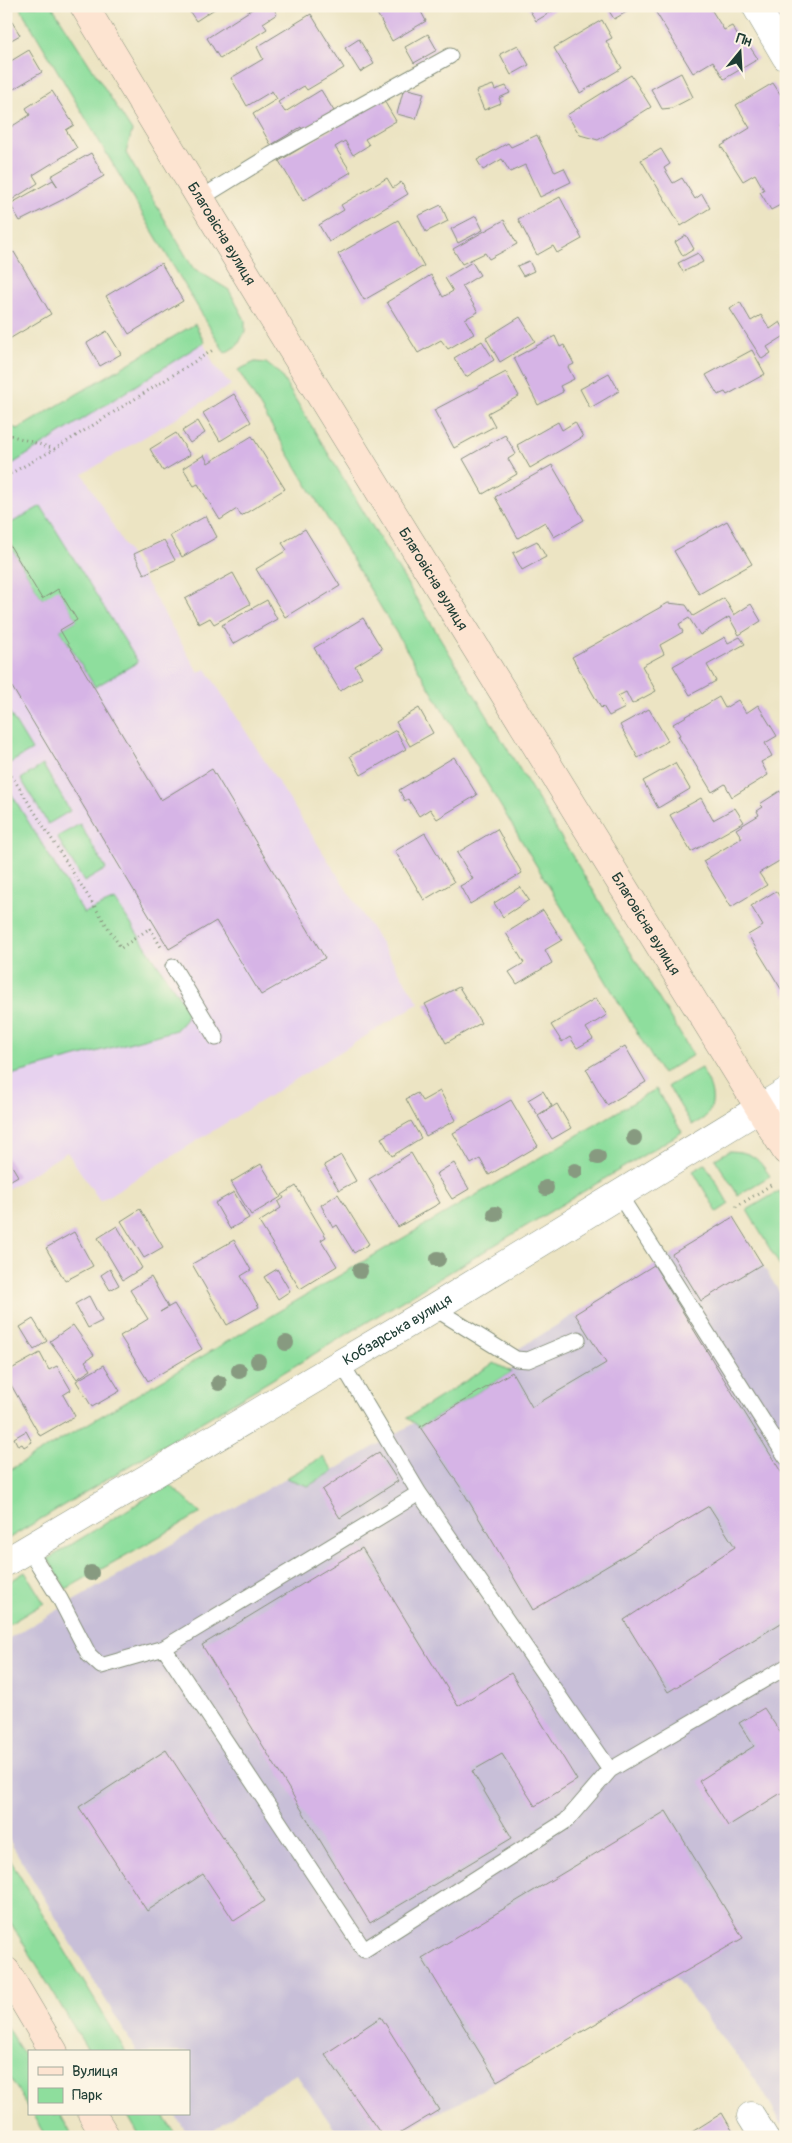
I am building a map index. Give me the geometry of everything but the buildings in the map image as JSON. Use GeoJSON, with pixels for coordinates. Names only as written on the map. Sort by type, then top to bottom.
{"type":"FeatureCollection","features":[{"type":"Feature","properties":{"kind":"main road","name":"Благовісна вулиця"},"geometry":{"type":"LineString","coordinates":[[84,6],[786,1151]]}},
{"type":"Feature","properties":{"kind":"main road"},"geometry":{"type":"LineString","coordinates":[[6,1972],[53,2050]]}},
{"type":"Feature","properties":{"kind":"main road"},"geometry":{"type":"LineString","coordinates":[[93,2116],[106,2137]]}},
{"type":"Feature","properties":{"kind":"street"},"geometry":{"type":"LineString","coordinates":[[756,6],[786,57]]}},
{"type":"Feature","properties":{"kind":"street","name":"Кобзарська вулиця"},"geometry":{"type":"LineString","coordinates":[[17,1555],[342,1364],[618,1193],[786,1092]]}},
{"type":"Feature","properties":{"kind":"lane"},"geometry":{"type":"LineString","coordinates":[[201,198],[271,154],[450,56]]}},
{"type":"Feature","properties":{"kind":"lane"},"geometry":{"type":"LineString","coordinates":[[173,967],[216,1038]]}},
{"type":"Feature","properties":{"kind":"lane"},"geometry":{"type":"LineString","coordinates":[[618,1193],[786,1457]]}},
{"type":"Feature","properties":{"kind":"lane"},"geometry":{"type":"LineString","coordinates":[[434,1308],[516,1359],[528,1360],[578,1340]]}},
{"type":"Feature","properties":{"kind":"lane"},"geometry":{"type":"LineString","coordinates":[[342,1364],[419,1493],[610,1770]]}},
{"type":"Feature","properties":{"kind":"lane"},"geometry":{"type":"LineString","coordinates":[[17,1555],[60,1599],[89,1655],[100,1666],[164,1648],[419,1493]]}},
{"type":"Feature","properties":{"kind":"lane"},"geometry":{"type":"LineString","coordinates":[[164,1648],[364,1950],[566,1821],[610,1770],[786,1667]]}},
{"type":"Feature","properties":{"kind":"path"},"geometry":{"type":"LineString","coordinates":[[6,476],[55,449],[213,350]]}},
{"type":"Feature","properties":{"kind":"path"},"geometry":{"type":"LineString","coordinates":[[6,434],[55,449]]}},
{"type":"Feature","properties":{"kind":"path"},"geometry":{"type":"LineString","coordinates":[[6,767],[121,948],[150,928],[173,967]]}},
{"type":"Feature","properties":{"kind":"path"},"geometry":{"type":"LineString","coordinates":[[736,1206],[774,1182]]}},
{"type":"Feature","properties":{"kind":"shaded area"},"geometry":{"type":"Polygon","coordinates":[[[195,324],[215,367],[231,385],[83,474],[198,672],[206,669],[419,1003],[100,1201],[67,1152],[6,1190],[6,425],[18,429],[195,324]]]}},
{"type":"Feature","properties":{"kind":"shaded area"},"geometry":{"type":"Polygon","coordinates":[[[733,1217],[786,1303],[786,2122],[782,2125],[758,2083],[674,1976],[461,2102],[407,2126],[389,2137],[340,2137],[296,2074],[262,2095],[205,2137],[189,2137],[176,2116],[190,2116],[190,2050],[136,2050],[6,1835],[6,1640],[286,1478],[308,1486],[478,1385],[513,1369],[518,1349],[733,1217]]]}},
{"type":"Feature","properties":{"kind":"green space"},"geometry":{"type":"Polygon","coordinates":[[[19,6],[52,6],[132,131],[126,153],[193,268],[229,290],[245,320],[245,331],[238,345],[225,353],[19,6]]]}},
{"type":"Feature","properties":{"kind":"green space"},"geometry":{"type":"Polygon","coordinates":[[[195,324],[204,342],[6,468],[6,425],[18,429],[195,324]]]}},
{"type":"Feature","properties":{"kind":"green space"},"geometry":{"type":"Polygon","coordinates":[[[255,362],[266,363],[280,374],[693,1055],[662,1074],[238,370],[255,362]]]}},
{"type":"Feature","properties":{"kind":"green space"},"geometry":{"type":"Polygon","coordinates":[[[41,506],[138,662],[95,687],[60,630],[77,620],[58,590],[42,599],[6,539],[6,526],[41,506]]]}},
{"type":"Feature","properties":{"kind":"green space"},"geometry":{"type":"Polygon","coordinates":[[[6,707],[32,750],[10,763],[6,757],[6,707]]]}},
{"type":"Feature","properties":{"kind":"green space"},"geometry":{"type":"Polygon","coordinates":[[[43,765],[70,811],[48,824],[21,779],[43,765]]]}},
{"type":"Feature","properties":{"kind":"green space"},"geometry":{"type":"Polygon","coordinates":[[[6,785],[84,913],[115,900],[188,1010],[185,1020],[176,1030],[14,1074],[6,1073],[6,785]]]}},
{"type":"Feature","properties":{"kind":"green space"},"geometry":{"type":"Polygon","coordinates":[[[80,824],[106,869],[84,882],[57,837],[80,824]]]}},
{"type":"Feature","properties":{"kind":"green space"},"geometry":{"type":"Polygon","coordinates":[[[701,1068],[710,1085],[712,1104],[705,1117],[692,1125],[668,1086],[701,1068]]]}},
{"type":"Feature","properties":{"kind":"green space"},"geometry":{"type":"Polygon","coordinates":[[[656,1089],[682,1132],[6,1540],[6,1472],[656,1089]]]}},
{"type":"Feature","properties":{"kind":"green space"},"geometry":{"type":"Polygon","coordinates":[[[729,1151],[749,1154],[761,1164],[770,1176],[738,1195],[715,1159],[729,1151]]]}},
{"type":"Feature","properties":{"kind":"green space"},"geometry":{"type":"Polygon","coordinates":[[[705,1164],[729,1204],[717,1212],[693,1171],[705,1164]]]}},
{"type":"Feature","properties":{"kind":"green space"},"geometry":{"type":"Polygon","coordinates":[[[779,1191],[786,1202],[786,1276],[747,1210],[779,1191]]]}},
{"type":"Feature","properties":{"kind":"green space"},"geometry":{"type":"Polygon","coordinates":[[[494,1363],[512,1372],[420,1427],[407,1418],[494,1363]]]}},
{"type":"Feature","properties":{"kind":"green space"},"geometry":{"type":"Polygon","coordinates":[[[323,1457],[334,1471],[308,1486],[286,1478],[323,1457]]]}},
{"type":"Feature","properties":{"kind":"green space"},"geometry":{"type":"Polygon","coordinates":[[[169,1484],[201,1513],[66,1589],[48,1559],[169,1484]]]}},
{"type":"Feature","properties":{"kind":"green space"},"geometry":{"type":"Polygon","coordinates":[[[25,1572],[44,1603],[6,1626],[6,1584],[25,1572]]]}},
{"type":"Feature","properties":{"kind":"green space"},"geometry":{"type":"Polygon","coordinates":[[[6,1853],[125,2050],[88,2050],[6,1915],[6,1853]]]}},
{"type":"Feature","properties":{"kind":"green space"},"geometry":{"type":"Polygon","coordinates":[[[6,2026],[28,2061],[28,2106],[6,2071],[6,2026]]]}},
{"type":"Feature","properties":{"kind":"green space"},"geometry":{"type":"Polygon","coordinates":[[[33,2116],[61,2116],[73,2137],[46,2137],[33,2116]]]}},
{"type":"Feature","properties":{"kind":"green space"},"geometry":{"type":"Polygon","coordinates":[[[128,2116],[164,2116],[177,2137],[140,2137],[128,2116]]]}}]}
